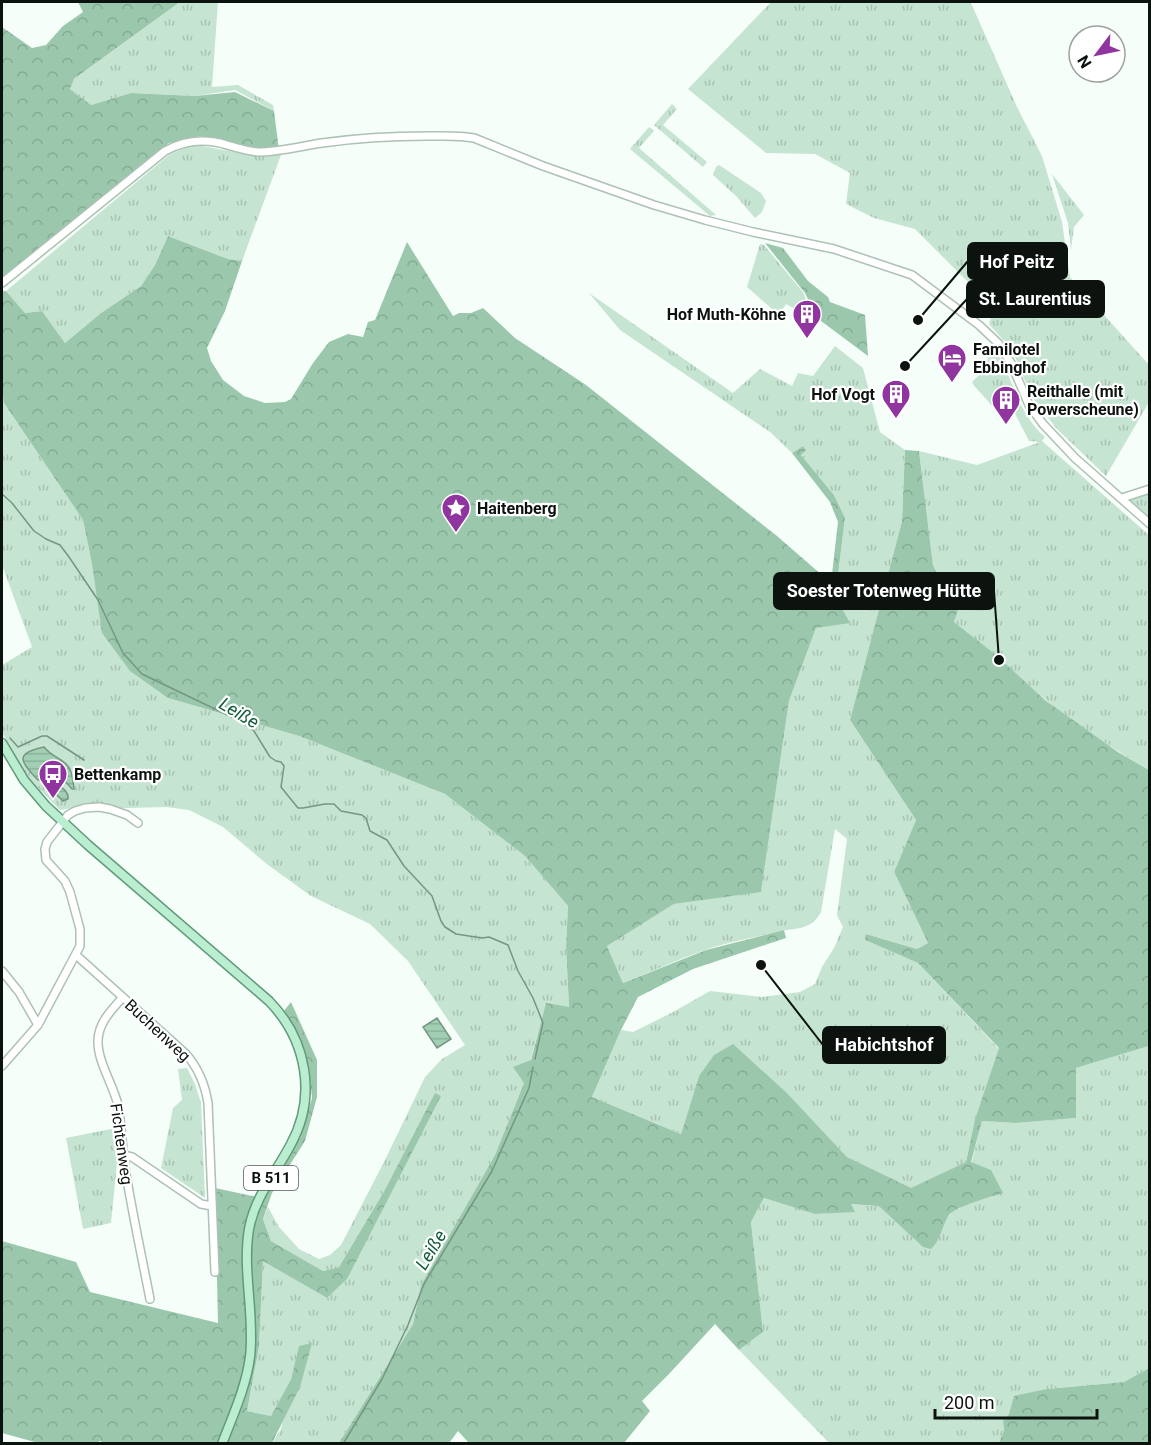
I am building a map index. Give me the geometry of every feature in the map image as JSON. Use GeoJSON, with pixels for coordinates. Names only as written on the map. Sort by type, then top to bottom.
{"type":"FeatureCollection","features":[{"type":"Feature","properties":{"kind":"main road","name":"B 511"},"geometry":{"type":"LineString","coordinates":[[2,743],[33,792],[62,821],[269,1001],[288,1023],[301,1056],[306,1086],[302,1116],[290,1146],[262,1192],[249,1232],[250,1356],[244,1384],[222,1443]]}},
{"type":"Feature","properties":{"kind":"street"},"geometry":{"type":"LineString","coordinates":[[2,283],[165,151],[189,141],[204,140],[264,152],[369,138],[465,136],[662,208],[753,232],[834,249],[912,275],[979,325],[998,343],[1011,363],[1029,405],[1043,424],[1074,458],[1149,524]]}},
{"type":"Feature","properties":{"kind":"street"},"geometry":{"type":"LineString","coordinates":[[1122,500],[1125,496],[1149,489]]}},
{"type":"Feature","properties":{"kind":"street"},"geometry":{"type":"LineString","coordinates":[[2,1066],[38,1025],[80,946],[80,929],[69,888],[48,862],[45,854],[47,842],[62,821],[75,811],[88,807],[99,807],[122,813],[138,823]]}},
{"type":"Feature","properties":{"kind":"street","name":"Buchenweg"},"geometry":{"type":"LineString","coordinates":[[76,955],[186,1054],[201,1077],[208,1103],[215,1272]]}},
{"type":"Feature","properties":{"kind":"street"},"geometry":{"type":"LineString","coordinates":[[2,971],[15,987],[38,1025]]}},
{"type":"Feature","properties":{"kind":"street","name":"Fichtenweg"},"geometry":{"type":"LineString","coordinates":[[122,998],[101,1024],[98,1045],[101,1060],[116,1099],[123,1155],[150,1299]]}},
{"type":"Feature","properties":{"kind":"street"},"geometry":{"type":"LineString","coordinates":[[123,1155],[132,1157],[201,1204],[213,1206]]}},
{"type":"Feature","properties":{"kind":"green space"},"geometry":{"type":"Polygon","coordinates":[[[78,2],[180,2],[74,79],[70,89],[91,105],[131,93],[195,96],[235,92],[274,111],[279,150],[252,150],[201,136],[169,143],[2,282],[2,27],[32,48],[46,45],[63,26],[83,12],[78,2]]]}},
{"type":"Feature","properties":{"kind":"green space"},"geometry":{"type":"Polygon","coordinates":[[[180,2],[218,2],[212,87],[238,85],[273,105],[274,111],[235,90],[195,96],[131,93],[91,105],[70,89],[73,80],[180,2]]]}},
{"type":"Feature","properties":{"kind":"green space"},"geometry":{"type":"Polygon","coordinates":[[[771,2],[971,3],[1017,107],[1042,156],[1062,222],[1070,277],[1149,365],[1149,402],[1106,476],[1057,429],[1032,397],[1012,350],[989,324],[994,308],[915,229],[874,218],[846,204],[850,173],[815,154],[766,153],[688,89],[771,2]]]}},
{"type":"Feature","properties":{"kind":"green space"},"geometry":{"type":"Polygon","coordinates":[[[672,104],[677,109],[663,125],[707,162],[703,167],[654,125],[672,104]]]}},
{"type":"Feature","properties":{"kind":"green space"},"geometry":{"type":"Polygon","coordinates":[[[649,127],[654,131],[639,148],[716,215],[710,216],[630,149],[649,127]]]}},
{"type":"Feature","properties":{"kind":"green space"},"geometry":{"type":"Polygon","coordinates":[[[197,145],[256,156],[281,155],[242,261],[228,259],[168,236],[155,265],[141,286],[101,313],[65,343],[42,311],[25,313],[6,291],[169,155],[197,145]]]}},
{"type":"Feature","properties":{"kind":"green space"},"geometry":{"type":"Polygon","coordinates":[[[719,165],[761,193],[766,201],[762,212],[755,218],[713,175],[719,165]]]}},
{"type":"Feature","properties":{"kind":"green space"},"geometry":{"type":"Polygon","coordinates":[[[1052,174],[1084,215],[1074,227],[1071,250],[1068,223],[1052,174]]]}},
{"type":"Feature","properties":{"kind":"green space"},"geometry":{"type":"Polygon","coordinates":[[[168,236],[228,259],[242,261],[225,311],[207,348],[211,361],[223,380],[244,396],[265,403],[285,402],[291,399],[329,342],[348,334],[363,337],[368,322],[375,320],[407,242],[453,316],[483,308],[515,338],[586,385],[777,536],[831,583],[838,522],[830,502],[792,453],[803,446],[806,450],[801,455],[834,495],[845,518],[838,575],[838,601],[850,623],[816,628],[789,701],[761,892],[674,904],[607,946],[623,983],[706,950],[784,930],[786,938],[693,969],[638,997],[592,1097],[681,1134],[699,1076],[714,1055],[733,1044],[788,1094],[847,1157],[911,1188],[966,1162],[975,1119],[999,1048],[918,963],[865,940],[866,934],[917,949],[928,943],[894,872],[916,820],[850,720],[902,521],[905,450],[919,451],[933,565],[942,584],[960,604],[954,622],[996,655],[1045,700],[1118,752],[1149,770],[1149,1046],[1076,1068],[1076,1118],[1015,1123],[982,1121],[971,1162],[991,1170],[1003,1193],[959,1208],[949,1215],[931,1249],[923,1247],[877,1206],[851,1204],[855,1212],[815,1214],[764,1198],[751,1222],[763,1332],[739,1350],[715,1324],[642,1401],[650,1411],[624,1443],[469,1443],[458,1431],[449,1443],[339,1443],[413,1324],[421,1285],[495,1155],[524,1083],[513,1067],[531,1060],[546,1003],[569,1007],[566,947],[568,906],[525,856],[445,794],[299,736],[168,698],[130,671],[102,633],[83,520],[4,403],[2,291],[6,291],[25,313],[42,311],[65,343],[101,313],[141,286],[155,265],[168,236]]]}},
{"type":"Feature","properties":{"kind":"green space"},"geometry":{"type":"Polygon","coordinates":[[[765,243],[783,248],[808,281],[828,297],[830,302],[865,315],[868,356],[817,318],[805,293],[765,243]]]}},
{"type":"Feature","properties":{"kind":"green space"},"geometry":{"type":"Polygon","coordinates":[[[760,244],[764,245],[803,292],[814,320],[786,304],[779,315],[747,287],[760,244]]]}},
{"type":"Feature","properties":{"kind":"green space"},"geometry":{"type":"Polygon","coordinates":[[[589,293],[733,393],[760,369],[792,386],[798,373],[813,376],[835,346],[863,368],[880,432],[905,450],[902,521],[850,720],[916,820],[894,872],[928,943],[917,949],[867,934],[865,940],[918,963],[999,1049],[975,1119],[966,1162],[911,1189],[847,1157],[788,1094],[699,1076],[681,1134],[592,1097],[621,1030],[633,1032],[710,991],[762,997],[800,992],[815,984],[843,927],[837,915],[847,839],[835,829],[821,912],[807,926],[714,947],[623,983],[607,946],[674,904],[761,891],[789,701],[816,628],[849,622],[838,601],[838,575],[845,518],[834,495],[801,455],[805,450],[803,446],[792,453],[770,432],[620,330],[589,293]]]}},
{"type":"Feature","properties":{"kind":"green space"},"geometry":{"type":"Polygon","coordinates":[[[997,352],[1022,408],[1045,437],[1042,441],[1149,535],[1149,770],[1058,710],[954,622],[960,604],[942,584],[933,565],[919,451],[977,465],[1040,442],[1029,441],[1008,400],[1004,398],[991,405],[972,382],[979,375],[978,371],[973,369],[987,361],[986,353],[997,352]]]}},
{"type":"Feature","properties":{"kind":"green space"},"geometry":{"type":"Polygon","coordinates":[[[2,389],[4,403],[83,520],[92,564],[168,698],[299,736],[445,794],[525,856],[568,906],[566,947],[569,1008],[546,1004],[524,1083],[495,1155],[421,1285],[413,1324],[339,1443],[272,1443],[281,1429],[299,1346],[291,1379],[271,1416],[247,1411],[259,1347],[263,1260],[327,1298],[347,1279],[386,1188],[339,1267],[323,1271],[271,1241],[263,1219],[268,1207],[279,1227],[299,1249],[319,1259],[330,1255],[341,1245],[425,1077],[442,1059],[465,1045],[408,961],[370,924],[311,896],[268,865],[223,827],[189,810],[166,807],[92,809],[92,805],[60,810],[26,776],[2,732],[2,665],[32,647],[2,565],[2,389]]]}},
{"type":"Feature","properties":{"kind":"green space"},"geometry":{"type":"Polygon","coordinates":[[[1149,493],[1148,504],[1149,518],[1130,500],[1149,493]]]}},
{"type":"Feature","properties":{"kind":"green space"},"geometry":{"type":"Polygon","coordinates":[[[1096,494],[1102,501],[1088,514],[1082,507],[1096,494]]]}},
{"type":"Feature","properties":{"kind":"green space"},"geometry":{"type":"Polygon","coordinates":[[[291,1002],[317,1060],[317,1097],[305,1141],[272,1193],[263,1219],[271,1241],[323,1271],[339,1267],[386,1188],[435,1093],[441,1096],[347,1279],[327,1298],[263,1261],[259,1347],[247,1411],[271,1416],[291,1379],[299,1346],[312,1343],[300,1387],[272,1443],[108,1444],[99,1441],[97,1444],[42,1444],[2,1433],[2,1241],[76,1262],[90,1292],[218,1323],[215,1188],[257,1197],[300,1138],[312,1098],[309,1067],[297,1032],[283,1012],[291,1002]]]}},
{"type":"Feature","properties":{"kind":"green space"},"geometry":{"type":"Polygon","coordinates":[[[1149,1046],[1149,1368],[1124,1382],[1047,1389],[1009,1414],[1003,1421],[1004,1430],[999,1443],[830,1444],[739,1350],[763,1332],[751,1222],[764,1198],[816,1214],[854,1211],[850,1204],[948,1217],[960,1208],[982,1121],[1015,1123],[1076,1118],[1076,1068],[1149,1046]]]}},
{"type":"Feature","properties":{"kind":"green space"},"geometry":{"type":"Polygon","coordinates":[[[187,1068],[201,1103],[205,1198],[161,1168],[173,1108],[182,1100],[178,1069],[187,1068]]]}},
{"type":"Feature","properties":{"kind":"green space"},"geometry":{"type":"Polygon","coordinates":[[[116,1128],[118,1153],[111,1223],[83,1229],[66,1138],[116,1128]]]}},
{"type":"Feature","properties":{"kind":"green space"},"geometry":{"type":"Polygon","coordinates":[[[1149,1368],[1149,1443],[999,1443],[1004,1430],[1003,1421],[1009,1414],[1014,1396],[1047,1389],[1124,1382],[1149,1368]]]}},
{"type":"Feature","properties":{"kind":"shaded area"},"geometry":{"type":"Polygon","coordinates":[[[44,747],[69,767],[74,789],[57,778],[38,780],[27,768],[23,759],[24,755],[44,747]]]}},
{"type":"Feature","properties":{"kind":"shaded area"},"geometry":{"type":"Polygon","coordinates":[[[56,784],[63,788],[68,799],[63,801],[51,789],[51,786],[56,784]]]}},
{"type":"Feature","properties":{"kind":"shaded area"},"geometry":{"type":"Polygon","coordinates":[[[437,1018],[451,1039],[437,1048],[423,1027],[437,1018]]]}},
{"type":"Feature","properties":{"kind":"waterway","name":"Leiße"},"geometry":{"type":"LineString","coordinates":[[2,494],[34,531],[60,545],[98,600],[123,653],[142,674],[242,722],[254,731],[270,757],[284,766],[281,787],[298,808],[334,804],[341,811],[362,815],[366,818],[370,831],[387,840],[404,866],[432,896],[445,927],[456,934],[489,937],[508,945],[543,1023],[535,1059]]}},
{"type":"Feature","properties":{"kind":"waterway"},"geometry":{"type":"LineString","coordinates":[[10,738],[18,747],[47,736],[84,760]]}},
{"type":"Feature","properties":{"kind":"waterway","name":"Leiße"},"geometry":{"type":"LineString","coordinates":[[343,1444],[382,1379],[408,1325],[424,1284],[492,1171],[529,1088],[533,1067]]}},
{"type":"Feature","properties":{"kind":"place","name":"Hof Peitz"},"geometry":{"type":"Point","coordinates":[918,320]}},
{"type":"Feature","properties":{"kind":"place","name":"Hof Muth-Köhne"},"geometry":{"type":"Point","coordinates":[807,340]}},
{"type":"Feature","properties":{"kind":"place","name":"St. Laurentius"},"geometry":{"type":"Point","coordinates":[905,366]}},
{"type":"Feature","properties":{"kind":"place","name":"Familotel Ebbinghof"},"geometry":{"type":"Point","coordinates":[952,384]}},
{"type":"Feature","properties":{"kind":"place","name":"Hof Vogt"},"geometry":{"type":"Point","coordinates":[896,420]}},
{"type":"Feature","properties":{"kind":"place","name":"Reithalle (mit Powerscheune)"},"geometry":{"type":"Point","coordinates":[1006,426]}},
{"type":"Feature","properties":{"kind":"place","name":"Haitenberg"},"geometry":{"type":"Point","coordinates":[456,534]}},
{"type":"Feature","properties":{"kind":"place","name":"Soester Totenweg Hütte"},"geometry":{"type":"Point","coordinates":[999,660]}},
{"type":"Feature","properties":{"kind":"place","name":"Bettenkamp"},"geometry":{"type":"Point","coordinates":[53,800]}},
{"type":"Feature","properties":{"kind":"place","name":"Habichtshof"},"geometry":{"type":"Point","coordinates":[761,965]}}]}
